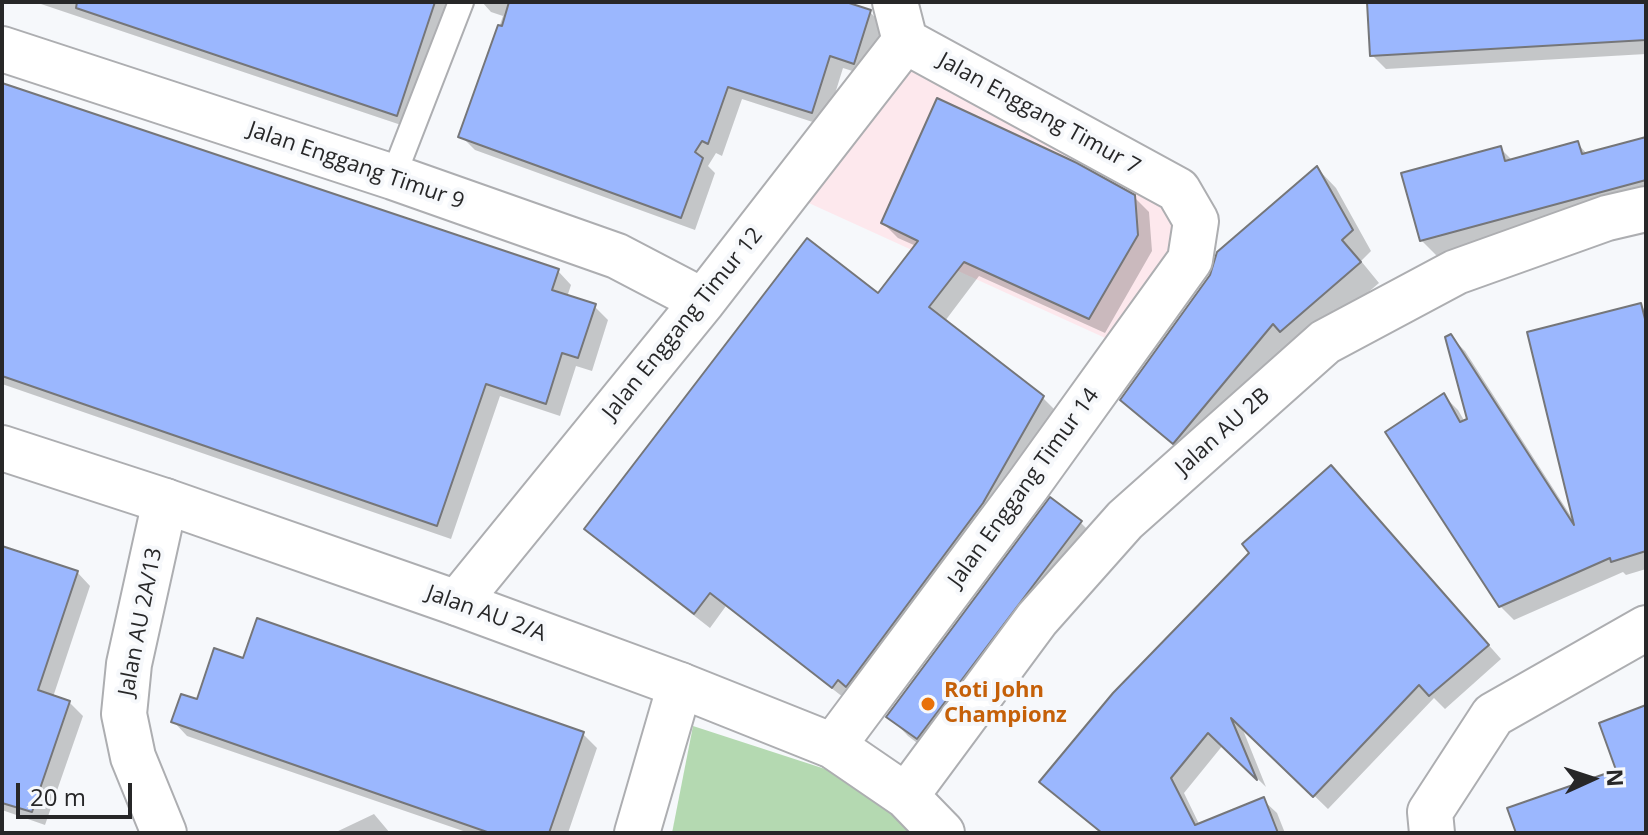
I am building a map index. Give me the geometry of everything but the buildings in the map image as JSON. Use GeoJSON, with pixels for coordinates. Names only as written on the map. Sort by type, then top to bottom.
{"type":"FeatureCollection","features":[{"type":"Feature","properties":{"kind":"street","name":"Jalan Enggang Timur 7"},"geometry":{"type":"LineString","coordinates":[[900,22],[1178,190],[1196,221]]}},
{"type":"Feature","properties":{"kind":"street","name":"Jalan Enggang Timur 12"},"geometry":{"type":"LineString","coordinates":[[457,603],[703,301],[900,22]]}},
{"type":"Feature","properties":{"kind":"street","name":"Jalan Enggang Timur 9"},"geometry":{"type":"LineString","coordinates":[[2,49],[393,177],[617,256],[703,301]]}},
{"type":"Feature","properties":{"kind":"street","name":"Jalan AU 2B"},"geometry":{"type":"LineString","coordinates":[[906,796],[1037,619],[1125,520],[1325,342],[1456,272],[1607,218],[1646,209]]}},
{"type":"Feature","properties":{"kind":"street","name":"Jalan Enggang Timur 14"},"geometry":{"type":"LineString","coordinates":[[833,746],[1028,485],[1190,260],[1196,221]]}},
{"type":"Feature","properties":{"kind":"street","name":"Jalan AU 2/A"},"geometry":{"type":"LineString","coordinates":[[2,448],[457,603],[680,685],[833,746],[906,796],[942,833]]}},
{"type":"Feature","properties":{"kind":"street","name":"Jalan AU 2A/13"},"geometry":{"type":"LineString","coordinates":[[164,833],[133,757],[124,714],[129,664],[165,501]]}},
{"type":"Feature","properties":{"kind":"street"},"geometry":{"type":"LineString","coordinates":[[1432,833],[1430,812],[1493,715],[1646,628]]}},
{"type":"Feature","properties":{"kind":"street"},"geometry":{"type":"LineString","coordinates":[[637,833],[680,685]]}},
{"type":"Feature","properties":{"kind":"lane"},"geometry":{"type":"LineString","coordinates":[[393,177],[461,2]]}},
{"type":"Feature","properties":{"kind":"shaded area"},"geometry":{"type":"Polygon","coordinates":[[[910,62],[1167,202],[1179,222],[1177,247],[1114,342],[800,199],[910,62]]]}},
{"type":"Feature","properties":{"kind":"green space"},"geometry":{"type":"Polygon","coordinates":[[[693,726],[859,780],[910,833],[672,833],[693,726]]]}},
{"type":"Feature","properties":{"kind":"place","name":"Roti John Championz"},"geometry":{"type":"Point","coordinates":[928,704]}}]}
